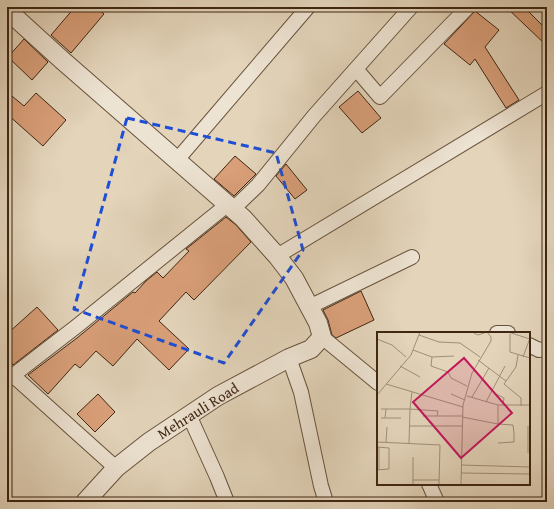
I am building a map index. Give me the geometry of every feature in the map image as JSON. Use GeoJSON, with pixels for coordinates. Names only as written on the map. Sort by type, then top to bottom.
{"type":"FeatureCollection","features":[{"type":"Feature","properties":{"kind":"street"},"geometry":{"type":"LineString","coordinates":[[177,160],[308,7]]}},
{"type":"Feature","properties":{"kind":"street"},"geometry":{"type":"LineString","coordinates":[[9,378],[258,185],[314,116],[411,7]]}},
{"type":"Feature","properties":{"kind":"street"},"geometry":{"type":"LineString","coordinates":[[356,69],[380,97],[468,7]]}},
{"type":"Feature","properties":{"kind":"street"},"geometry":{"type":"LineString","coordinates":[[7,10],[243,218],[277,256],[294,278],[318,323],[322,337],[377,382]]}},
{"type":"Feature","properties":{"kind":"street"},"geometry":{"type":"LineString","coordinates":[[277,256],[547,92]]}},
{"type":"Feature","properties":{"kind":"street"},"geometry":{"type":"LineString","coordinates":[[309,307],[412,258]]}},
{"type":"Feature","properties":{"kind":"street","name":"Mehrauli Road"},"geometry":{"type":"LineString","coordinates":[[90,500],[116,468],[149,442],[218,396],[289,358],[310,349],[322,337]]}},
{"type":"Feature","properties":{"kind":"street"},"geometry":{"type":"LineString","coordinates":[[530,346],[539,350],[547,349]]}},
{"type":"Feature","properties":{"kind":"street"},"geometry":{"type":"LineString","coordinates":[[289,358],[301,392],[321,486],[326,502]]}},
{"type":"Feature","properties":{"kind":"street"},"geometry":{"type":"LineString","coordinates":[[9,378],[17,379],[116,468]]}},
{"type":"Feature","properties":{"kind":"street"},"geometry":{"type":"LineString","coordinates":[[189,415],[227,502]]}},
{"type":"Feature","properties":{"kind":"street"},"geometry":{"type":"LineString","coordinates":[[429,485],[437,502]]}},
{"type":"Feature","properties":{"kind":"highlighted area"},"geometry":{"type":"Polygon","coordinates":[[[127,118],[276,153],[303,250],[224,363],[74,309],[127,118]]]}},
{"type":"Feature","properties":{"kind":"building"},"geometry":{"type":"Polygon","coordinates":[[[75,7],[96,7],[104,14],[71,53],[51,35],[75,7]]]}},
{"type":"Feature","properties":{"kind":"building"},"geometry":{"type":"Polygon","coordinates":[[[506,7],[524,7],[547,30],[547,46],[506,7]]]}},
{"type":"Feature","properties":{"kind":"building"},"geometry":{"type":"Polygon","coordinates":[[[475,11],[499,30],[485,47],[519,100],[506,108],[475,59],[470,65],[444,44],[475,11]]]}},
{"type":"Feature","properties":{"kind":"building"},"geometry":{"type":"Polygon","coordinates":[[[24,39],[48,62],[32,80],[8,57],[24,39]]]}},
{"type":"Feature","properties":{"kind":"building"},"geometry":{"type":"Polygon","coordinates":[[[358,91],[381,118],[362,133],[339,107],[358,91]]]}},
{"type":"Feature","properties":{"kind":"building"},"geometry":{"type":"Polygon","coordinates":[[[7,92],[24,106],[36,93],[66,120],[43,146],[7,114],[7,92]]]}},
{"type":"Feature","properties":{"kind":"building"},"geometry":{"type":"Polygon","coordinates":[[[235,156],[256,174],[234,196],[214,179],[235,156]]]}},
{"type":"Feature","properties":{"kind":"building"},"geometry":{"type":"Polygon","coordinates":[[[286,164],[307,190],[295,199],[276,176],[286,164]]]}},
{"type":"Feature","properties":{"kind":"building"},"geometry":{"type":"Polygon","coordinates":[[[226,217],[236,225],[251,242],[194,300],[186,292],[159,321],[189,349],[169,370],[137,339],[113,366],[96,351],[80,368],[75,364],[48,394],[28,375],[77,338],[133,292],[135,293],[157,272],[163,278],[189,251],[186,249],[226,217]]]}},
{"type":"Feature","properties":{"kind":"building"},"geometry":{"type":"Polygon","coordinates":[[[361,291],[374,320],[336,338],[332,335],[328,320],[323,310],[361,291]]]}},
{"type":"Feature","properties":{"kind":"building"},"geometry":{"type":"Polygon","coordinates":[[[37,307],[58,330],[13,365],[7,358],[7,334],[37,307]]]}},
{"type":"Feature","properties":{"kind":"building"},"geometry":{"type":"Polygon","coordinates":[[[98,394],[115,412],[95,432],[77,414],[98,394]]]}}]}
